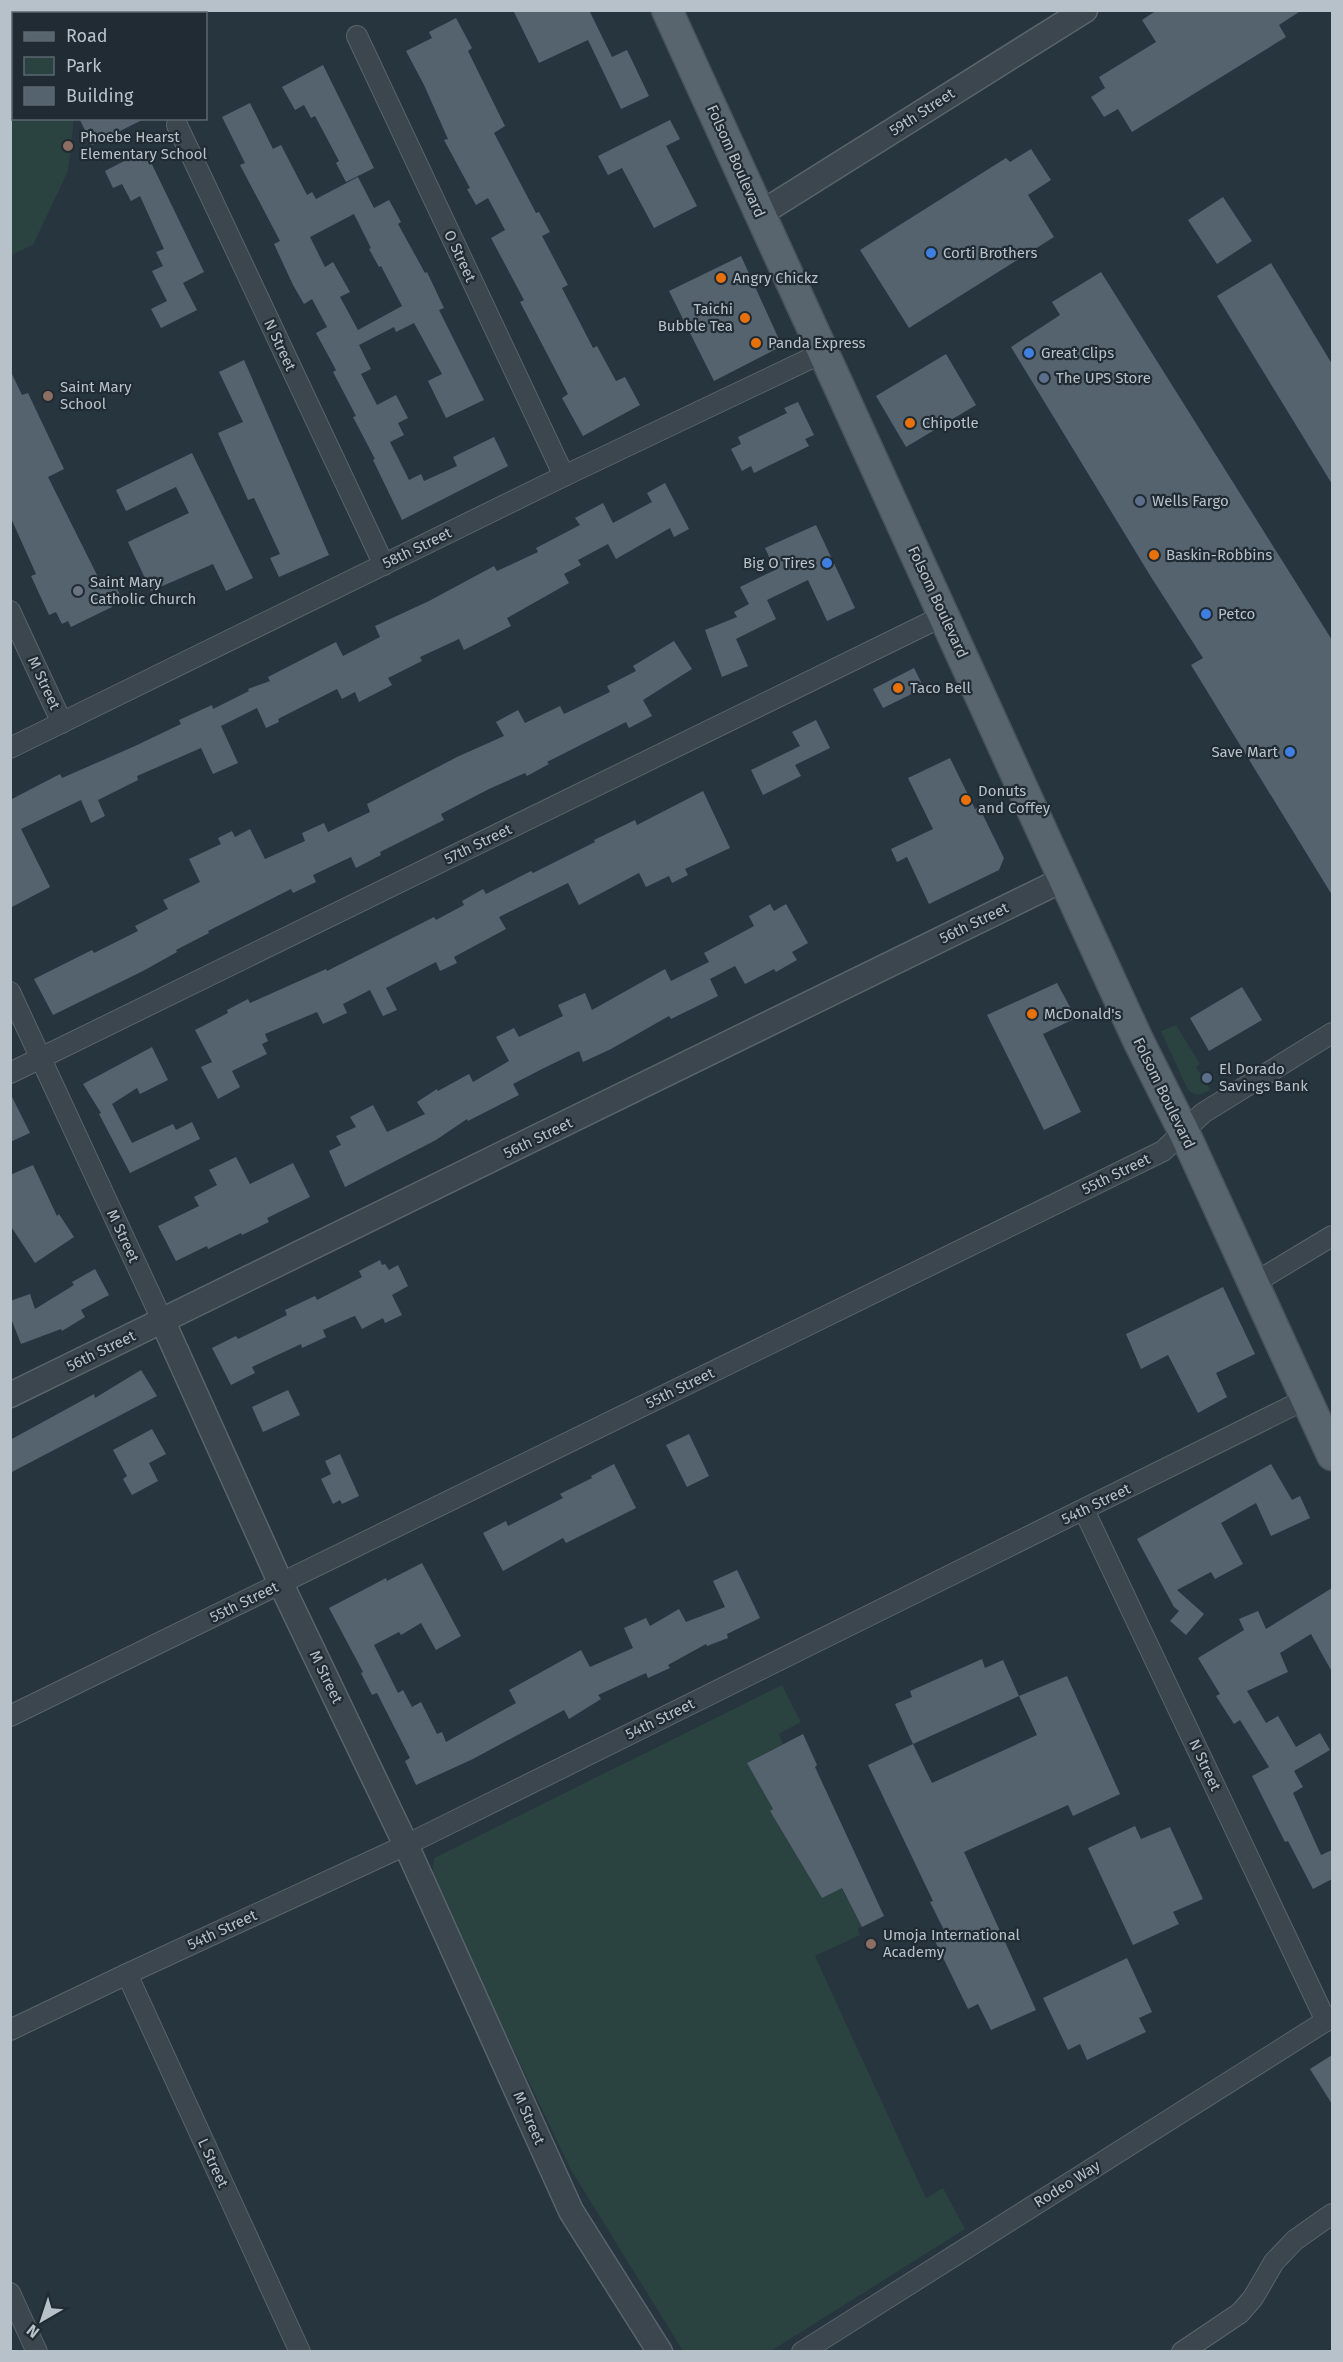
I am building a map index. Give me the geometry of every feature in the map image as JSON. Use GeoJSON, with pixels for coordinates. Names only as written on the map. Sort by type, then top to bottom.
{"type":"FeatureCollection","features":[{"type":"Feature","properties":{"kind":"main road","name":"Folsom Boulevard"},"geometry":{"type":"LineString","coordinates":[[667,10],[1138,1040],[1184,1132],[1332,1455]]}},
{"type":"Feature","properties":{"kind":"street","name":"59th Street"},"geometry":{"type":"LineString","coordinates":[[760,214],[1085,10]]}},
{"type":"Feature","properties":{"kind":"street","name":"O Street"},"geometry":{"type":"LineString","coordinates":[[357,36],[564,476]]}},
{"type":"Feature","properties":{"kind":"street","name":"N Street"},"geometry":{"type":"LineString","coordinates":[[177,125],[384,565]]}},
{"type":"Feature","properties":{"kind":"street","name":"58th Street"},"geometry":{"type":"LineString","coordinates":[[10,748],[564,476],[824,352]]}},
{"type":"Feature","properties":{"kind":"street","name":"M Street"},"geometry":{"type":"LineString","coordinates":[[10,611],[62,723]]}},
{"type":"Feature","properties":{"kind":"street","name":"57th Street"},"geometry":{"type":"LineString","coordinates":[[10,1073],[945,615]]}},
{"type":"Feature","properties":{"kind":"street","name":"56th Street"},"geometry":{"type":"LineString","coordinates":[[10,1395],[1064,879]]}},
{"type":"Feature","properties":{"kind":"street","name":"M Street"},"geometry":{"type":"LineString","coordinates":[[10,992],[281,1584],[406,1845],[571,2211],[660,2352]]}},
{"type":"Feature","properties":{"kind":"street","name":"55th Street"},"geometry":{"type":"LineString","coordinates":[[10,1716],[1163,1151],[1203,1113],[1332,1033]]}},
{"type":"Feature","properties":{"kind":"street"},"geometry":{"type":"LineString","coordinates":[[1254,1283],[1332,1236]]}},
{"type":"Feature","properties":{"kind":"street","name":"54th Street"},"geometry":{"type":"LineString","coordinates":[[10,2030],[406,1845],[1306,1399]]}},
{"type":"Feature","properties":{"kind":"street","name":"N Street"},"geometry":{"type":"LineString","coordinates":[[1084,1510],[1329,2019]]}},
{"type":"Feature","properties":{"kind":"street","name":"L Street"},"geometry":{"type":"LineString","coordinates":[[127,1974],[300,2352]]}},
{"type":"Feature","properties":{"kind":"street","name":"Rodeo Way"},"geometry":{"type":"LineString","coordinates":[[802,2352],[1329,2019]]}},
{"type":"Feature","properties":{"kind":"street"},"geometry":{"type":"LineString","coordinates":[[1182,2352],[1240,2313],[1253,2298],[1274,2262],[1289,2246],[1332,2214]]}},
{"type":"Feature","properties":{"kind":"street"},"geometry":{"type":"LineString","coordinates":[[10,2293],[37,2352]]}},
{"type":"Feature","properties":{"kind":"green space"},"geometry":{"type":"Polygon","coordinates":[[[10,11],[29,11],[12,12],[12,120],[74,120],[68,171],[33,245],[11,255],[10,11]]]}},
{"type":"Feature","properties":{"kind":"green space"},"geometry":{"type":"Polygon","coordinates":[[[1176,1025],[1200,1064],[1196,1067],[1211,1090],[1196,1094],[1188,1090],[1161,1031],[1176,1025]]]}},
{"type":"Feature","properties":{"kind":"green space"},"geometry":{"type":"Polygon","coordinates":[[[782,1685],[801,1722],[779,1734],[783,1744],[747,1763],[773,1809],[770,1811],[822,1898],[842,1888],[846,1898],[859,1892],[852,1908],[862,1927],[858,1928],[860,1935],[815,1956],[926,2198],[943,2188],[965,2229],[771,2351],[683,2351],[571,2170],[432,1878],[434,1858],[782,1685]]]}},
{"type":"Feature","properties":{"kind":"building"},"geometry":{"type":"Polygon","coordinates":[[[513,10],[589,10],[612,57],[627,50],[649,96],[621,109],[588,40],[539,63],[513,10]]]}},
{"type":"Feature","properties":{"kind":"building"},"geometry":{"type":"Polygon","coordinates":[[[1157,10],[1302,10],[1279,25],[1286,37],[1132,132],[1118,109],[1104,117],[1091,97],[1105,88],[1099,77],[1156,42],[1142,20],[1157,10]]]}},
{"type":"Feature","properties":{"kind":"building"},"geometry":{"type":"Polygon","coordinates":[[[456,18],[472,48],[468,51],[505,126],[494,133],[536,213],[539,212],[550,232],[542,236],[568,285],[562,288],[593,348],[597,346],[616,381],[625,377],[640,405],[583,436],[562,398],[568,394],[520,302],[524,300],[491,238],[505,230],[488,198],[476,205],[467,189],[470,188],[444,140],[448,139],[406,51],[432,38],[429,32],[456,18]]]}},
{"type":"Feature","properties":{"kind":"building"},"geometry":{"type":"Polygon","coordinates":[[[323,65],[374,168],[346,182],[336,163],[339,161],[315,116],[311,118],[304,105],[295,110],[282,87],[323,65]]]}},
{"type":"Feature","properties":{"kind":"building"},"geometry":{"type":"Polygon","coordinates":[[[250,103],[273,149],[281,145],[307,195],[312,192],[316,199],[358,177],[374,208],[389,200],[401,222],[398,224],[425,273],[427,272],[444,308],[439,310],[484,400],[446,418],[428,381],[442,374],[414,323],[396,332],[394,327],[359,345],[371,369],[361,374],[377,405],[396,395],[408,418],[398,423],[404,435],[390,442],[409,480],[421,474],[424,481],[457,466],[453,457],[494,437],[508,466],[402,520],[373,460],[375,459],[353,417],[356,416],[333,372],[336,370],[316,333],[327,327],[312,299],[304,304],[293,285],[274,244],[280,241],[240,165],[245,163],[222,117],[250,103]],[[354,214],[310,237],[325,267],[333,262],[350,292],[340,297],[358,330],[402,306],[381,266],[379,267],[369,249],[371,248],[354,214]]]}},
{"type":"Feature","properties":{"kind":"building"},"geometry":{"type":"Polygon","coordinates":[[[80,120],[142,120],[92,145],[80,120]]]}},
{"type":"Feature","properties":{"kind":"building"},"geometry":{"type":"Polygon","coordinates":[[[670,120],[680,139],[666,146],[697,206],[654,228],[622,168],[608,175],[598,156],[670,120]]]}},
{"type":"Feature","properties":{"kind":"building"},"geometry":{"type":"Polygon","coordinates":[[[1031,149],[1051,180],[1028,195],[1054,237],[909,328],[860,250],[1006,158],[1010,162],[1031,149]]]}},
{"type":"Feature","properties":{"kind":"building"},"geometry":{"type":"Polygon","coordinates":[[[145,150],[204,272],[183,283],[197,310],[161,328],[151,309],[167,301],[152,271],[163,266],[156,252],[164,249],[140,196],[131,201],[122,184],[113,188],[105,171],[145,150]]]}},
{"type":"Feature","properties":{"kind":"building"},"geometry":{"type":"Polygon","coordinates":[[[1223,197],[1252,241],[1217,264],[1188,220],[1223,197]]]}},
{"type":"Feature","properties":{"kind":"building"},"geometry":{"type":"Polygon","coordinates":[[[741,256],[782,346],[714,381],[669,291],[741,256]]]}},
{"type":"Feature","properties":{"kind":"building"},"geometry":{"type":"Polygon","coordinates":[[[1271,263],[1332,364],[1332,484],[1217,296],[1271,263]]]}},
{"type":"Feature","properties":{"kind":"building"},"geometry":{"type":"Polygon","coordinates":[[[1101,272],[1332,640],[1332,895],[1191,665],[1203,658],[1011,347],[1060,315],[1052,302],[1101,272]]]}},
{"type":"Feature","properties":{"kind":"building"},"geometry":{"type":"Polygon","coordinates":[[[946,354],[976,405],[906,447],[876,396],[946,354]]]}},
{"type":"Feature","properties":{"kind":"building"},"geometry":{"type":"Polygon","coordinates":[[[244,360],[329,555],[279,577],[270,558],[280,554],[254,498],[248,500],[218,433],[243,422],[219,372],[244,360]]]}},
{"type":"Feature","properties":{"kind":"building"},"geometry":{"type":"Polygon","coordinates":[[[10,370],[22,395],[28,393],[64,469],[48,477],[100,581],[111,576],[121,597],[110,603],[112,607],[71,627],[68,621],[62,624],[56,612],[49,615],[31,576],[36,574],[10,516],[10,370]]]}},
{"type":"Feature","properties":{"kind":"building"},"geometry":{"type":"Polygon","coordinates":[[[798,402],[814,435],[805,439],[809,446],[754,473],[751,466],[742,471],[731,449],[741,444],[738,437],[787,413],[784,408],[798,402]]]}},
{"type":"Feature","properties":{"kind":"building"},"geometry":{"type":"Polygon","coordinates":[[[192,453],[253,578],[226,591],[213,564],[151,591],[128,542],[189,513],[176,487],[126,511],[116,490],[192,453]]]}},
{"type":"Feature","properties":{"kind":"building"},"geometry":{"type":"Polygon","coordinates":[[[665,483],[689,529],[674,537],[670,528],[616,559],[608,544],[578,560],[581,565],[564,574],[569,583],[507,618],[511,626],[464,650],[459,639],[420,657],[422,661],[388,678],[392,685],[359,702],[355,692],[342,699],[337,689],[278,719],[279,722],[266,728],[257,708],[221,726],[238,763],[213,774],[201,748],[137,776],[138,780],[98,800],[105,816],[91,823],[81,800],[21,829],[50,887],[10,908],[10,800],[60,774],[62,778],[135,746],[181,724],[179,720],[212,705],[213,709],[249,691],[248,689],[270,681],[268,677],[336,642],[343,656],[380,637],[375,626],[429,601],[494,566],[497,571],[538,552],[536,548],[580,525],[575,518],[603,503],[613,523],[652,502],[647,493],[665,483]]]}},
{"type":"Feature","properties":{"kind":"building"},"geometry":{"type":"Polygon","coordinates":[[[816,525],[855,608],[827,621],[808,580],[767,600],[776,619],[736,639],[748,666],[722,677],[705,630],[737,617],[734,612],[749,604],[740,587],[775,570],[765,548],[816,525]]]}},
{"type":"Feature","properties":{"kind":"building"},"geometry":{"type":"Polygon","coordinates":[[[674,641],[692,669],[643,700],[652,716],[629,728],[626,722],[547,762],[549,764],[527,776],[525,773],[489,789],[441,814],[444,820],[380,852],[381,855],[356,868],[351,857],[313,875],[316,882],[293,893],[291,889],[208,931],[209,933],[143,971],[53,1015],[34,979],[92,950],[94,953],[138,931],[135,926],[168,909],[163,900],[200,882],[189,859],[221,844],[218,838],[232,831],[235,837],[250,829],[265,859],[305,841],[302,833],[324,823],[328,832],[370,812],[367,804],[457,757],[504,736],[496,722],[518,710],[525,723],[560,706],[564,714],[610,692],[607,686],[636,671],[633,666],[674,641]]]}},
{"type":"Feature","properties":{"kind":"building","name":"Taco Bell"},"geometry":{"type":"Polygon","coordinates":[[[914,668],[924,688],[883,708],[873,689],[914,668]]]}},
{"type":"Feature","properties":{"kind":"building"},"geometry":{"type":"Polygon","coordinates":[[[816,720],[830,748],[795,765],[801,776],[763,795],[751,770],[800,746],[792,732],[816,720]]]}},
{"type":"Feature","properties":{"kind":"building"},"geometry":{"type":"Polygon","coordinates":[[[950,758],[975,809],[979,807],[1004,858],[999,870],[929,904],[907,857],[897,862],[891,849],[933,829],[908,778],[950,758]]]}},
{"type":"Feature","properties":{"kind":"building"},"geometry":{"type":"Polygon","coordinates":[[[703,791],[730,848],[685,869],[688,875],[672,883],[669,876],[646,887],[639,873],[579,905],[568,883],[499,917],[506,929],[454,957],[457,963],[440,971],[436,962],[386,988],[397,1010],[383,1016],[370,990],[343,1004],[347,1013],[323,1024],[317,1012],[265,1034],[268,1041],[262,1044],[267,1054],[232,1071],[240,1087],[218,1099],[201,1067],[212,1062],[195,1030],[228,1013],[227,1010],[248,999],[250,1003],[326,969],[327,971],[434,917],[436,920],[464,905],[462,901],[483,889],[486,894],[531,871],[533,873],[635,820],[637,825],[703,791]]]}},
{"type":"Feature","properties":{"kind":"building"},"geometry":{"type":"Polygon","coordinates":[[[770,904],[774,911],[786,904],[808,943],[792,952],[797,960],[776,972],[774,969],[745,984],[735,966],[710,979],[718,996],[671,1019],[669,1016],[583,1062],[579,1051],[544,1068],[513,1084],[519,1095],[468,1121],[467,1119],[436,1140],[345,1187],[329,1151],[341,1145],[336,1136],[356,1127],[350,1117],[373,1105],[387,1132],[425,1114],[417,1102],[437,1089],[438,1091],[469,1074],[473,1082],[509,1061],[496,1037],[514,1028],[519,1037],[563,1016],[558,1005],[585,993],[592,1010],[665,969],[671,981],[709,962],[704,953],[754,926],[749,916],[770,904]]]}},
{"type":"Feature","properties":{"kind":"building"},"geometry":{"type":"Polygon","coordinates":[[[1057,983],[1076,1018],[1043,1034],[1081,1112],[1044,1130],[987,1015],[1057,983]]]}},
{"type":"Feature","properties":{"kind":"building"},"geometry":{"type":"Polygon","coordinates":[[[1242,987],[1262,1020],[1209,1051],[1190,1018],[1242,987]]]}},
{"type":"Feature","properties":{"kind":"building"},"geometry":{"type":"Polygon","coordinates":[[[152,1047],[168,1080],[140,1094],[137,1088],[112,1104],[132,1143],[173,1124],[176,1130],[192,1122],[200,1139],[130,1173],[99,1114],[101,1113],[83,1084],[152,1047]]]}},
{"type":"Feature","properties":{"kind":"building"},"geometry":{"type":"Polygon","coordinates":[[[10,1093],[30,1133],[10,1142],[10,1093]]]}},
{"type":"Feature","properties":{"kind":"building"},"geometry":{"type":"Polygon","coordinates":[[[236,1157],[250,1184],[293,1163],[310,1197],[267,1218],[269,1222],[242,1235],[241,1233],[208,1249],[207,1246],[176,1261],[158,1226],[199,1206],[194,1197],[217,1185],[209,1170],[236,1157]]]}},
{"type":"Feature","properties":{"kind":"building"},"geometry":{"type":"Polygon","coordinates":[[[33,1165],[57,1216],[59,1214],[74,1237],[35,1263],[10,1225],[10,1175],[33,1165]]]}},
{"type":"Feature","properties":{"kind":"building"},"geometry":{"type":"Polygon","coordinates":[[[380,1260],[382,1265],[385,1264],[389,1270],[398,1265],[408,1286],[392,1295],[402,1315],[385,1323],[383,1318],[362,1329],[355,1316],[352,1317],[323,1330],[326,1337],[302,1348],[301,1344],[252,1367],[255,1373],[231,1385],[212,1348],[236,1336],[238,1339],[287,1315],[285,1310],[315,1296],[317,1300],[362,1277],[359,1271],[380,1260]]]}},
{"type":"Feature","properties":{"kind":"building"},"geometry":{"type":"Polygon","coordinates":[[[95,1269],[109,1295],[81,1310],[85,1317],[62,1331],[61,1329],[21,1344],[10,1316],[10,1301],[30,1294],[35,1309],[74,1285],[72,1282],[95,1269]]]}},
{"type":"Feature","properties":{"kind":"building"},"geometry":{"type":"Polygon","coordinates":[[[1223,1287],[1255,1354],[1216,1373],[1227,1397],[1198,1413],[1168,1355],[1141,1369],[1126,1334],[1223,1287]]]}},
{"type":"Feature","properties":{"kind":"building"},"geometry":{"type":"Polygon","coordinates":[[[141,1370],[157,1396],[10,1473],[10,1440],[94,1394],[95,1398],[141,1370]]]}},
{"type":"Feature","properties":{"kind":"building"},"geometry":{"type":"Polygon","coordinates":[[[288,1390],[300,1415],[263,1432],[252,1407],[288,1390]]]}},
{"type":"Feature","properties":{"kind":"building"},"geometry":{"type":"Polygon","coordinates":[[[152,1429],[166,1454],[149,1463],[158,1481],[132,1495],[123,1479],[127,1476],[113,1450],[152,1429]]]}},
{"type":"Feature","properties":{"kind":"building"},"geometry":{"type":"Polygon","coordinates":[[[689,1434],[709,1476],[687,1487],[666,1445],[689,1434]]]}},
{"type":"Feature","properties":{"kind":"building"},"geometry":{"type":"Polygon","coordinates":[[[340,1454],[359,1496],[342,1504],[340,1500],[333,1504],[321,1479],[331,1474],[325,1461],[340,1454]]]}},
{"type":"Feature","properties":{"kind":"building"},"geometry":{"type":"Polygon","coordinates":[[[614,1464],[636,1508],[566,1543],[563,1538],[503,1571],[483,1533],[506,1521],[508,1526],[563,1498],[560,1494],[614,1464]]]}},
{"type":"Feature","properties":{"kind":"building"},"geometry":{"type":"Polygon","coordinates":[[[1271,1464],[1292,1500],[1300,1496],[1310,1518],[1271,1536],[1256,1503],[1221,1523],[1243,1564],[1215,1579],[1211,1572],[1177,1590],[1204,1614],[1186,1635],[1170,1621],[1179,1611],[1174,1607],[1137,1539],[1271,1464]]]}},
{"type":"Feature","properties":{"kind":"building"},"geometry":{"type":"Polygon","coordinates":[[[422,1563],[461,1636],[436,1650],[421,1623],[401,1635],[399,1632],[374,1645],[398,1693],[403,1690],[412,1707],[421,1702],[437,1734],[442,1732],[446,1742],[516,1703],[509,1690],[581,1650],[590,1667],[633,1648],[624,1628],[646,1618],[650,1626],[679,1609],[686,1622],[725,1607],[713,1581],[737,1570],[760,1618],[727,1634],[728,1638],[707,1646],[706,1644],[668,1665],[670,1668],[648,1678],[646,1673],[598,1695],[601,1699],[569,1719],[564,1710],[473,1759],[416,1785],[405,1761],[410,1758],[377,1693],[372,1695],[361,1673],[363,1672],[329,1608],[386,1578],[387,1581],[422,1563]]]}},
{"type":"Feature","properties":{"kind":"building"},"geometry":{"type":"Polygon","coordinates":[[[1332,1588],[1332,1672],[1311,1634],[1280,1653],[1288,1672],[1247,1691],[1266,1723],[1278,1716],[1296,1747],[1320,1733],[1330,1750],[1294,1771],[1303,1787],[1293,1793],[1321,1855],[1332,1850],[1332,1879],[1313,1889],[1288,1841],[1285,1842],[1252,1776],[1269,1767],[1240,1720],[1234,1724],[1216,1696],[1220,1694],[1198,1658],[1244,1630],[1239,1619],[1258,1611],[1266,1629],[1332,1588]]]}},
{"type":"Feature","properties":{"kind":"building"},"geometry":{"type":"Polygon","coordinates":[[[982,1659],[985,1668],[1003,1660],[1019,1696],[913,1744],[895,1704],[912,1697],[910,1691],[982,1659]]]}},
{"type":"Feature","properties":{"kind":"building"},"geometry":{"type":"Polygon","coordinates":[[[1067,1676],[1120,1794],[1073,1816],[1068,1805],[964,1852],[1036,2010],[991,2030],[978,2004],[968,2009],[932,1935],[944,1930],[930,1902],[933,1901],[868,1765],[913,1744],[932,1783],[1037,1735],[1019,1696],[1067,1676]]]}},
{"type":"Feature","properties":{"kind":"building"},"geometry":{"type":"Polygon","coordinates":[[[803,1734],[817,1765],[815,1767],[884,1916],[862,1927],[842,1888],[822,1898],[770,1811],[773,1809],[747,1763],[803,1734]]]}},
{"type":"Feature","properties":{"kind":"building"},"geometry":{"type":"Polygon","coordinates":[[[1135,1826],[1141,1839],[1170,1827],[1203,1899],[1173,1912],[1179,1924],[1133,1945],[1088,1848],[1135,1826]]]}},
{"type":"Feature","properties":{"kind":"building"},"geometry":{"type":"Polygon","coordinates":[[[1127,1958],[1152,2012],[1139,2018],[1146,2032],[1087,2060],[1080,2044],[1068,2050],[1043,1998],[1127,1958]]]}},
{"type":"Feature","properties":{"kind":"building"},"geometry":{"type":"Polygon","coordinates":[[[1332,2055],[1332,2104],[1310,2069],[1332,2055]]]}},
{"type":"Feature","properties":{"kind":"place","name":"Phoebe Hearst Elementary School"},"geometry":{"type":"Point","coordinates":[68,146]}},
{"type":"Feature","properties":{"kind":"place","name":"Corti Brothers"},"geometry":{"type":"Point","coordinates":[931,253]}},
{"type":"Feature","properties":{"kind":"place","name":"Angry Chickz"},"geometry":{"type":"Point","coordinates":[721,278]}},
{"type":"Feature","properties":{"kind":"place","name":"Taichi Bubble Tea"},"geometry":{"type":"Point","coordinates":[745,318]}},
{"type":"Feature","properties":{"kind":"place","name":"Panda Express"},"geometry":{"type":"Point","coordinates":[756,343]}},
{"type":"Feature","properties":{"kind":"place","name":"Great Clips"},"geometry":{"type":"Point","coordinates":[1029,353]}},
{"type":"Feature","properties":{"kind":"place","name":"The UPS Store"},"geometry":{"type":"Point","coordinates":[1044,378]}},
{"type":"Feature","properties":{"kind":"place","name":"Saint Mary School"},"geometry":{"type":"Point","coordinates":[48,396]}},
{"type":"Feature","properties":{"kind":"place","name":"Chipotle"},"geometry":{"type":"Point","coordinates":[910,423]}},
{"type":"Feature","properties":{"kind":"place","name":"Wells Fargo"},"geometry":{"type":"Point","coordinates":[1140,501]}},
{"type":"Feature","properties":{"kind":"place","name":"Baskin-Robbins"},"geometry":{"type":"Point","coordinates":[1154,555]}},
{"type":"Feature","properties":{"kind":"place","name":"Big O Tires"},"geometry":{"type":"Point","coordinates":[827,563]}},
{"type":"Feature","properties":{"kind":"place","name":"Saint Mary Catholic Church"},"geometry":{"type":"Point","coordinates":[78,591]}},
{"type":"Feature","properties":{"kind":"place","name":"Petco"},"geometry":{"type":"Point","coordinates":[1206,614]}},
{"type":"Feature","properties":{"kind":"place","name":"Taco Bell"},"geometry":{"type":"Point","coordinates":[898,688]}},
{"type":"Feature","properties":{"kind":"place","name":"Save Mart"},"geometry":{"type":"Point","coordinates":[1290,752]}},
{"type":"Feature","properties":{"kind":"place","name":"Donuts and Coffey"},"geometry":{"type":"Point","coordinates":[966,800]}},
{"type":"Feature","properties":{"kind":"place","name":"McDonald's"},"geometry":{"type":"Point","coordinates":[1032,1014]}},
{"type":"Feature","properties":{"kind":"place","name":"El Dorado Savings Bank"},"geometry":{"type":"Point","coordinates":[1207,1078]}},
{"type":"Feature","properties":{"kind":"place","name":"Umoja International Academy"},"geometry":{"type":"Point","coordinates":[871,1944]}}]}
